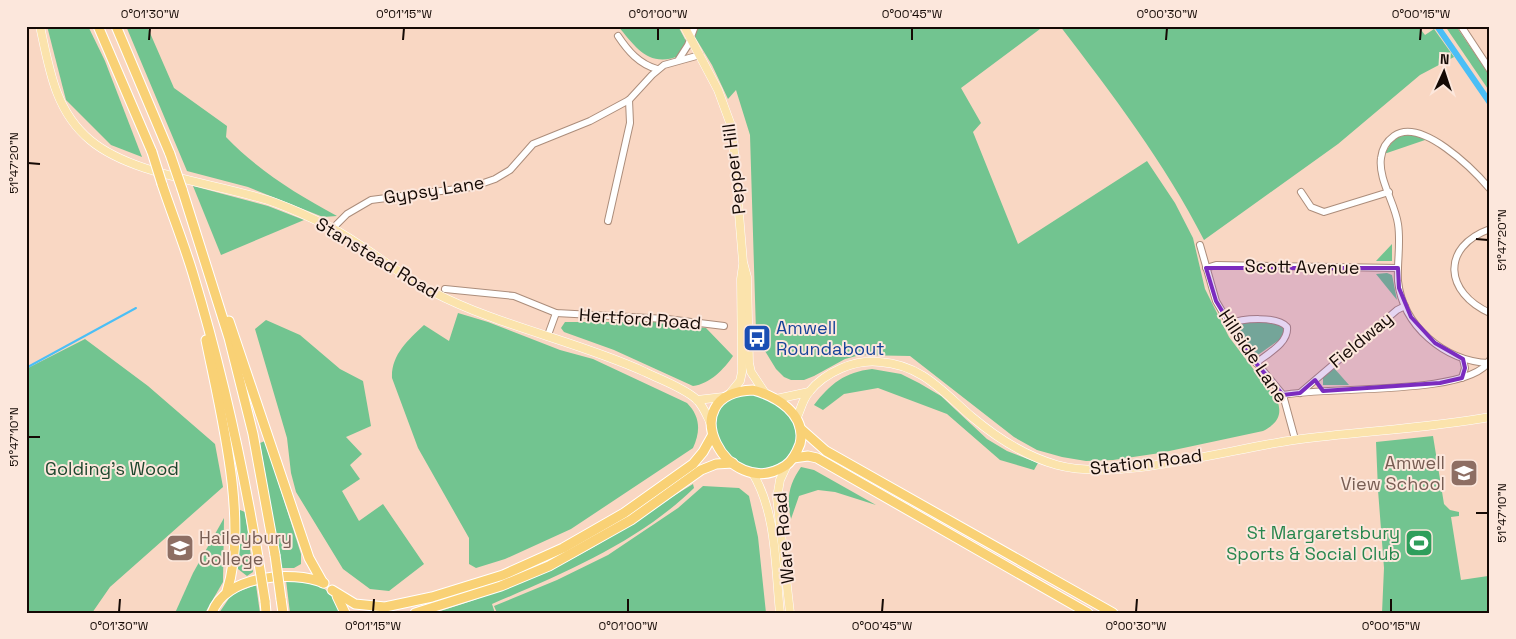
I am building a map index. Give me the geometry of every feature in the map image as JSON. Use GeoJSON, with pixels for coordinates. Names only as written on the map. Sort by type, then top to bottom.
{"type":"FeatureCollection","features":[{"type":"Feature","properties":{"kind":"highway"},"geometry":{"type":"LineString","coordinates":[[98,26],[152,152],[193,272],[218,362],[240,458],[266,613]]}},
{"type":"Feature","properties":{"kind":"highway"},"geometry":{"type":"LineString","coordinates":[[116,26],[170,154],[209,270],[235,336],[309,558],[323,582],[332,590],[355,604],[385,607],[432,597],[503,574],[563,548],[624,513],[693,464],[703,452],[712,436]]}},
{"type":"Feature","properties":{"kind":"highway"},"geometry":{"type":"LineString","coordinates":[[209,270],[253,434],[275,555],[283,613]]}},
{"type":"Feature","properties":{"kind":"highway"},"geometry":{"type":"LineString","coordinates":[[193,272],[225,428],[232,494],[235,552],[233,572],[227,591],[212,613]]}},
{"type":"Feature","properties":{"kind":"highway"},"geometry":{"type":"LineString","coordinates":[[1088,613],[818,458],[808,456],[790,462],[777,470],[752,472],[733,463],[722,455],[712,436],[711,424],[717,405],[723,397],[731,392],[753,390],[765,393],[789,408],[798,423],[826,451],[1113,613]]}},
{"type":"Feature","properties":{"kind":"highway"},"geometry":{"type":"LineString","coordinates":[[790,462],[801,440],[798,423]]}},
{"type":"Feature","properties":{"kind":"highway"},"geometry":{"type":"LineString","coordinates":[[414,613],[500,586],[549,566],[631,520],[701,470],[716,464],[733,463]]}},
{"type":"Feature","properties":{"kind":"highway"},"geometry":{"type":"LineString","coordinates":[[227,591],[251,581],[286,576],[302,577],[323,582]]}},
{"type":"Feature","properties":{"kind":"highway"},"geometry":{"type":"LineString","coordinates":[[332,590],[346,613]]}},
{"type":"Feature","properties":{"kind":"main road","name":"Stanstead Road"},"geometry":{"type":"LineString","coordinates":[[40,26],[49,69],[60,102],[77,128],[107,154],[137,166],[268,201],[333,228],[433,292],[473,309],[639,369],[697,400]]}},
{"type":"Feature","properties":{"kind":"main road","name":"Pepper Hill"},"geometry":{"type":"LineString","coordinates":[[684,26],[724,102],[732,128],[743,262],[747,277],[751,372],[765,393]]}},
{"type":"Feature","properties":{"kind":"main road","name":"Pepper Hill"},"geometry":{"type":"LineString","coordinates":[[731,392],[737,385],[742,372],[740,279],[743,262]]}},
{"type":"Feature","properties":{"kind":"main road","name":"Station Road"},"geometry":{"type":"LineString","coordinates":[[776,399],[810,392],[840,369],[859,363],[878,361],[900,364],[920,372],[972,417],[1014,447],[1058,465],[1082,470],[1154,464],[1295,440],[1440,425],[1490,417]]}},
{"type":"Feature","properties":{"kind":"main road","name":"Station Road"},"geometry":{"type":"LineString","coordinates":[[798,423],[810,392]]}},
{"type":"Feature","properties":{"kind":"main road"},"geometry":{"type":"LineString","coordinates":[[711,424],[697,400],[723,397]]}},
{"type":"Feature","properties":{"kind":"main road","name":"Ware Road"},"geometry":{"type":"LineString","coordinates":[[790,462],[780,480],[777,498],[790,613]]}},
{"type":"Feature","properties":{"kind":"main road","name":"Ware Road"},"geometry":{"type":"LineString","coordinates":[[752,472],[762,488],[767,506],[780,613]]}},
{"type":"Feature","properties":{"kind":"street"},"geometry":{"type":"LineString","coordinates":[[678,60],[691,39],[695,26]]}},
{"type":"Feature","properties":{"kind":"street"},"geometry":{"type":"LineString","coordinates":[[1461,26],[1490,70]]}},
{"type":"Feature","properties":{"kind":"street"},"geometry":{"type":"LineString","coordinates":[[618,36],[643,64],[657,70]]}},
{"type":"Feature","properties":{"kind":"street","name":"Gypsy Lane"},"geometry":{"type":"LineString","coordinates":[[333,228],[347,214],[371,200],[472,187],[495,180],[510,170],[528,149],[539,141],[590,121],[628,100],[657,70],[678,60],[700,55]]}},
{"type":"Feature","properties":{"kind":"street"},"geometry":{"type":"LineString","coordinates":[[608,222],[630,123],[628,100]]}},
{"type":"Feature","properties":{"kind":"street"},"geometry":{"type":"LineString","coordinates":[[1489,361],[1463,359],[1444,350],[1427,337],[1405,306],[1399,288],[1398,224],[1381,168],[1382,151],[1392,138],[1409,131],[1422,133],[1458,159],[1490,189]]}},
{"type":"Feature","properties":{"kind":"street"},"geometry":{"type":"LineString","coordinates":[[1301,192],[1311,207],[1324,212],[1389,192]]}},
{"type":"Feature","properties":{"kind":"street"},"geometry":{"type":"LineString","coordinates":[[1490,230],[1472,237],[1461,247],[1454,269],[1456,282],[1463,295],[1474,305],[1490,313]]}},
{"type":"Feature","properties":{"kind":"street","name":"Hillside Lane"},"geometry":{"type":"LineString","coordinates":[[1200,245],[1216,301],[1242,346],[1283,395],[1295,440]]}},
{"type":"Feature","properties":{"kind":"street","name":"Scott Avenue"},"geometry":{"type":"LineString","coordinates":[[1206,268],[1216,265],[1398,268]]}},
{"type":"Feature","properties":{"kind":"street","name":"Hertford Road"},"geometry":{"type":"LineString","coordinates":[[445,288],[514,296],[556,313],[667,318],[724,326]]}},
{"type":"Feature","properties":{"kind":"street","name":"Fieldway"},"geometry":{"type":"LineString","coordinates":[[1300,393],[1397,310],[1405,306]]}},
{"type":"Feature","properties":{"kind":"street","name":"Hertford Road"},"geometry":{"type":"LineString","coordinates":[[548,335],[556,313]]}},
{"type":"Feature","properties":{"kind":"street"},"geometry":{"type":"LineString","coordinates":[[1229,324],[1238,321],[1279,321],[1287,328],[1288,333],[1283,342],[1256,363]]}},
{"type":"Feature","properties":{"kind":"street"},"geometry":{"type":"LineString","coordinates":[[1462,378],[1465,368],[1463,359]]}},
{"type":"Feature","properties":{"kind":"street"},"geometry":{"type":"LineString","coordinates":[[1283,395],[1428,384],[1462,378],[1478,372],[1489,361]]}},
{"type":"Feature","properties":{"kind":"street","name":"Fieldway"},"geometry":{"type":"LineString","coordinates":[[1318,377],[1323,391]]}},
{"type":"Feature","properties":{"kind":"highlighted area"},"geometry":{"type":"Polygon","coordinates":[[[1206,268],[1398,268],[1399,288],[1411,317],[1435,343],[1463,359],[1465,368],[1462,378],[1440,383],[1323,391],[1315,380],[1300,393],[1283,395],[1249,355],[1216,301],[1206,268]]]}},
{"type":"Feature","properties":{"kind":"green space"},"geometry":{"type":"Polygon","coordinates":[[[47,26],[88,26],[105,61],[142,157],[111,145],[66,100],[47,26]]]}},
{"type":"Feature","properties":{"kind":"green space"},"geometry":{"type":"Polygon","coordinates":[[[126,26],[147,26],[174,88],[227,126],[226,137],[239,150],[278,181],[337,216],[323,217],[248,187],[187,171],[126,26]]]}},
{"type":"Feature","properties":{"kind":"green space"},"geometry":{"type":"Polygon","coordinates":[[[618,26],[678,26],[687,43],[681,55],[670,59],[652,58],[638,49],[618,26]]]}},
{"type":"Feature","properties":{"kind":"green space"},"geometry":{"type":"Polygon","coordinates":[[[697,26],[1044,26],[961,88],[981,123],[973,132],[1018,244],[1147,161],[1175,203],[1193,238],[1205,289],[1229,337],[1277,400],[1279,405],[1278,418],[1263,431],[1160,453],[1113,460],[1086,461],[1037,450],[1014,437],[910,356],[860,355],[845,359],[804,380],[791,380],[784,377],[776,369],[756,332],[750,135],[736,90],[728,99],[712,65],[695,37],[697,26]]]}},
{"type":"Feature","properties":{"kind":"green space"},"geometry":{"type":"Polygon","coordinates":[[[1060,26],[1418,26],[1425,35],[1434,29],[1454,57],[1420,75],[1338,144],[1204,240],[1189,211],[1155,156],[1060,26]]]}},
{"type":"Feature","properties":{"kind":"green space"},"geometry":{"type":"Polygon","coordinates":[[[1445,26],[1456,26],[1490,76],[1490,92],[1445,26]]]}},
{"type":"Feature","properties":{"kind":"green space"},"geometry":{"type":"Polygon","coordinates":[[[1409,134],[1428,139],[1384,154],[1395,138],[1409,134]]]}},
{"type":"Feature","properties":{"kind":"green space"},"geometry":{"type":"Polygon","coordinates":[[[193,186],[268,206],[304,220],[221,255],[193,186]]]}},
{"type":"Feature","properties":{"kind":"green space"},"geometry":{"type":"Polygon","coordinates":[[[1392,244],[1392,261],[1376,261],[1392,244]]]}},
{"type":"Feature","properties":{"kind":"green space"},"geometry":{"type":"Polygon","coordinates":[[[1387,273],[1392,275],[1397,300],[1376,274],[1387,273]]]}},
{"type":"Feature","properties":{"kind":"green space"},"geometry":{"type":"Polygon","coordinates":[[[458,313],[488,322],[560,350],[593,359],[687,403],[695,413],[698,424],[696,442],[693,448],[571,529],[505,559],[476,568],[469,564],[469,538],[418,448],[392,378],[392,370],[397,355],[412,336],[424,325],[449,341],[458,313]]]}},
{"type":"Feature","properties":{"kind":"green space"},"geometry":{"type":"Polygon","coordinates":[[[266,320],[300,335],[340,369],[363,381],[371,426],[346,437],[362,454],[350,465],[360,479],[342,491],[359,521],[383,504],[424,564],[389,591],[370,589],[343,569],[296,492],[291,473],[287,438],[255,329],[266,320]]]}},
{"type":"Feature","properties":{"kind":"green space"},"geometry":{"type":"Polygon","coordinates":[[[565,322],[657,322],[706,328],[733,356],[711,379],[693,386],[614,350],[564,332],[561,328],[565,322]]]}},
{"type":"Feature","properties":{"kind":"green space"},"geometry":{"type":"Polygon","coordinates":[[[1242,323],[1275,323],[1283,327],[1284,334],[1279,340],[1255,357],[1236,329],[1242,323]]]}},
{"type":"Feature","properties":{"kind":"green space","name":"Golding's Wood"},"geometry":{"type":"Polygon","coordinates":[[[85,339],[148,386],[215,444],[223,487],[110,587],[92,613],[26,613],[26,369],[85,339]]]}},
{"type":"Feature","properties":{"kind":"green space"},"geometry":{"type":"Polygon","coordinates":[[[1334,368],[1349,385],[1323,385],[1323,378],[1334,368]]]}},
{"type":"Feature","properties":{"kind":"green space"},"geometry":{"type":"Polygon","coordinates":[[[872,369],[901,374],[941,396],[987,439],[1007,451],[1038,463],[1034,470],[1000,460],[947,414],[878,388],[844,394],[823,410],[814,405],[839,380],[854,373],[872,369]]]}},
{"type":"Feature","properties":{"kind":"green space","name":"Amwell Roundabout"},"geometry":{"type":"Polygon","coordinates":[[[754,394],[779,406],[791,418],[795,426],[794,447],[789,457],[782,462],[765,468],[750,467],[736,461],[725,451],[717,438],[715,424],[718,412],[731,399],[754,394]]]}},
{"type":"Feature","properties":{"kind":"green space","name":"St Margaretsbury Sports & Social Club"},"geometry":{"type":"Polygon","coordinates":[[[1433,436],[1444,504],[1450,510],[1459,512],[1459,516],[1451,517],[1461,580],[1488,576],[1490,613],[1382,613],[1384,568],[1376,442],[1433,436]]]}},
{"type":"Feature","properties":{"kind":"green space"},"geometry":{"type":"Polygon","coordinates":[[[265,441],[301,554],[301,564],[294,568],[281,568],[260,443],[265,441]]]}},
{"type":"Feature","properties":{"kind":"green space"},"geometry":{"type":"Polygon","coordinates":[[[801,467],[814,470],[876,505],[835,492],[818,490],[799,496],[791,519],[789,498],[791,486],[801,467]]]}},
{"type":"Feature","properties":{"kind":"green space"},"geometry":{"type":"Polygon","coordinates":[[[693,484],[694,488],[649,525],[599,555],[492,604],[495,613],[434,613],[501,590],[550,570],[598,544],[693,484]]]}},
{"type":"Feature","properties":{"kind":"green space"},"geometry":{"type":"Polygon","coordinates":[[[703,486],[739,488],[749,496],[758,537],[766,613],[497,613],[494,606],[557,580],[608,555],[678,508],[703,486]]]}},
{"type":"Feature","properties":{"kind":"green space"},"geometry":{"type":"Polygon","coordinates":[[[240,510],[245,512],[253,572],[247,576],[238,569],[236,514],[240,510]]]}},
{"type":"Feature","properties":{"kind":"green space"},"geometry":{"type":"Polygon","coordinates":[[[224,518],[223,582],[205,613],[175,613],[193,573],[224,518]]]}},
{"type":"Feature","properties":{"kind":"green space"},"geometry":{"type":"Polygon","coordinates":[[[295,579],[324,588],[333,598],[341,613],[290,613],[286,580],[295,579]]]}},
{"type":"Feature","properties":{"kind":"green space"},"geometry":{"type":"Polygon","coordinates":[[[256,585],[260,613],[219,613],[232,594],[256,585]]]}},
{"type":"Feature","properties":{"kind":"waterway"},"geometry":{"type":"LineString","coordinates":[[1437,26],[1490,103]]}},
{"type":"Feature","properties":{"kind":"waterway"},"geometry":{"type":"LineString","coordinates":[[26,368],[136,308]]}},
{"type":"Feature","properties":{"kind":"place","name":"Amwell Roundabout"},"geometry":{"type":"Point","coordinates":[757,338]}},
{"type":"Feature","properties":{"kind":"place","name":"Amwell View School"},"geometry":{"type":"Point","coordinates":[1464,473]}},
{"type":"Feature","properties":{"kind":"place","name":"St Margaretsbury Sports & Social Club"},"geometry":{"type":"Point","coordinates":[1419,543]}},
{"type":"Feature","properties":{"kind":"place","name":"Haileybury College"},"geometry":{"type":"Point","coordinates":[180,548]}}]}
